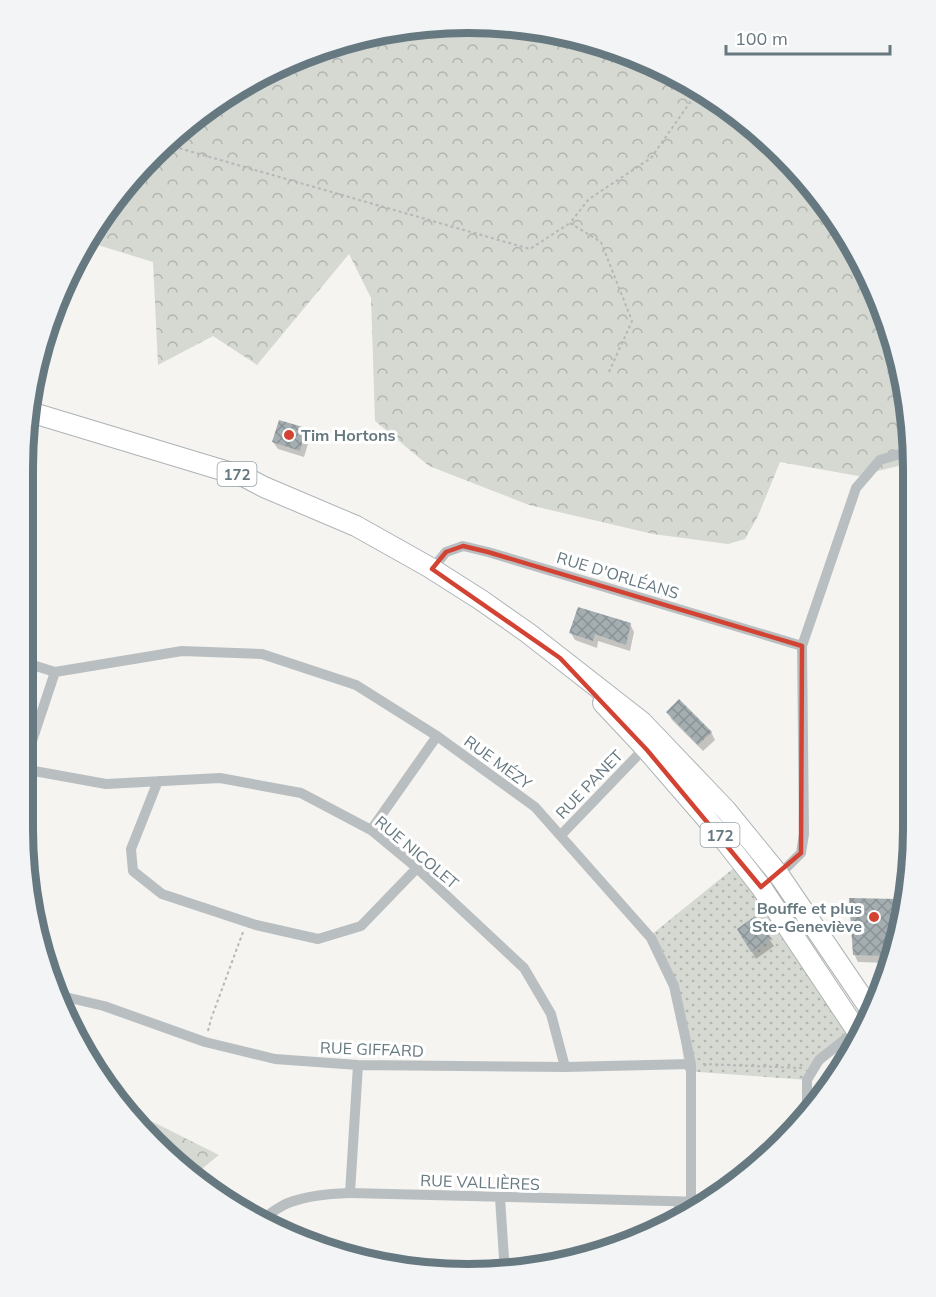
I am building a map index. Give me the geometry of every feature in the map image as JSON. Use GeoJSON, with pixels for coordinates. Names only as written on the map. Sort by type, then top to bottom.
{"type":"FeatureCollection","features":[{"type":"Feature","properties":{"kind":"main road","name":"172"},"geometry":{"type":"LineString","coordinates":[[37,414],[246,477],[264,487],[356,526],[482,600],[642,722],[726,810],[779,875],[866,1003]]}},
{"type":"Feature","properties":{"kind":"main road","name":"172"},"geometry":{"type":"LineString","coordinates":[[560,658],[647,750],[718,832],[761,887],[857,1024]]}},
{"type":"Feature","properties":{"kind":"street"},"geometry":{"type":"LineString","coordinates":[[761,887],[779,875],[801,853],[804,834],[802,646],[856,488],[880,460],[902,453]]}},
{"type":"Feature","properties":{"kind":"street","name":"RUE D'ORLÉANS"},"geometry":{"type":"LineString","coordinates":[[432,569],[446,552],[463,546],[802,646]]}},
{"type":"Feature","properties":{"kind":"street","name":"RUE MÉZY"},"geometry":{"type":"LineString","coordinates":[[33,665],[55,672],[182,651],[262,654],[356,685],[437,736],[535,807],[651,938],[674,986],[691,1064],[691,1202]]}},
{"type":"Feature","properties":{"kind":"street"},"geometry":{"type":"LineString","coordinates":[[33,737],[55,672]]}},
{"type":"Feature","properties":{"kind":"street"},"geometry":{"type":"LineString","coordinates":[[371,830],[437,736]]}},
{"type":"Feature","properties":{"kind":"street","name":"RUE PANET"},"geometry":{"type":"LineString","coordinates":[[561,835],[638,754]]}},
{"type":"Feature","properties":{"kind":"street","name":"RUE NICOLET"},"geometry":{"type":"LineString","coordinates":[[33,771],[106,784],[220,778],[302,794],[371,830],[417,868],[524,968],[551,1014],[566,1066]]}},
{"type":"Feature","properties":{"kind":"street"},"geometry":{"type":"LineString","coordinates":[[158,781],[131,849],[133,871],[162,894],[246,922],[318,939],[361,926],[417,868]]}},
{"type":"Feature","properties":{"kind":"street","name":"RUE GIFFARD"},"geometry":{"type":"LineString","coordinates":[[67,997],[104,1006],[205,1042],[275,1059],[358,1065],[691,1064]]}},
{"type":"Feature","properties":{"kind":"street"},"geometry":{"type":"LineString","coordinates":[[807,1101],[807,1080],[819,1060],[849,1039]]}},
{"type":"Feature","properties":{"kind":"street"},"geometry":{"type":"LineString","coordinates":[[350,1193],[358,1065]]}},
{"type":"Feature","properties":{"kind":"street","name":"RUE VALLIÈRES"},"geometry":{"type":"LineString","coordinates":[[268,1215],[288,1203],[327,1194],[350,1193],[691,1202]]}},
{"type":"Feature","properties":{"kind":"street"},"geometry":{"type":"LineString","coordinates":[[500,1198],[506,1262]]}},
{"type":"Feature","properties":{"kind":"street"},"geometry":{"type":"LineString","coordinates":[[678,1202],[679,1210]]}},
{"type":"Feature","properties":{"kind":"path"},"geometry":{"type":"LineString","coordinates":[[175,147],[530,249],[570,223],[589,199],[651,158],[694,96]]}},
{"type":"Feature","properties":{"kind":"path"},"geometry":{"type":"LineString","coordinates":[[570,223],[601,242],[632,321],[609,372]]}},
{"type":"Feature","properties":{"kind":"path"},"geometry":{"type":"LineString","coordinates":[[205,1042],[246,922]]}},
{"type":"Feature","properties":{"kind":"path"},"geometry":{"type":"LineString","coordinates":[[691,1064],[814,1068]]}},
{"type":"Feature","properties":{"kind":"highlighted area"},"geometry":{"type":"Polygon","coordinates":[[[463,546],[802,646],[801,853],[761,887],[647,750],[560,658],[432,569],[446,552],[463,546]]]}},
{"type":"Feature","properties":{"kind":"green space"},"geometry":{"type":"Polygon","coordinates":[[[440,34],[496,34],[553,41],[581,48],[634,66],[686,91],[710,106],[776,160],[813,203],[845,251],[880,328],[895,383],[903,465],[858,476],[780,462],[758,516],[745,539],[728,544],[653,534],[529,505],[429,466],[375,421],[371,298],[349,254],[257,365],[213,336],[158,365],[153,262],[95,244],[123,203],[160,160],[226,106],[276,78],[328,56],[355,48],[383,41],[440,34]]]}},
{"type":"Feature","properties":{"kind":"green space"},"geometry":{"type":"Polygon","coordinates":[[[735,867],[851,1033],[808,1080],[685,1071],[674,984],[663,951],[651,935],[735,867]]]}},
{"type":"Feature","properties":{"kind":"green space"},"geometry":{"type":"Polygon","coordinates":[[[141,1116],[219,1155],[199,1171],[160,1137],[141,1116]]]}},
{"type":"Feature","properties":{"kind":"building","name":"Tim Hortons"},"geometry":{"type":"Polygon","coordinates":[[[279,420],[306,428],[300,451],[272,442],[279,420]]]}},
{"type":"Feature","properties":{"kind":"building"},"geometry":{"type":"Polygon","coordinates":[[[578,607],[631,623],[626,645],[595,634],[593,641],[569,633],[578,607]]]}},
{"type":"Feature","properties":{"kind":"building"},"geometry":{"type":"Polygon","coordinates":[[[679,699],[712,732],[698,745],[666,712],[679,699]]]}},
{"type":"Feature","properties":{"kind":"building","name":"Bouffe et plus Ste-Geneviève"},"geometry":{"type":"Polygon","coordinates":[[[849,898],[897,899],[884,956],[853,955],[849,898]]]}},
{"type":"Feature","properties":{"kind":"building"},"geometry":{"type":"Polygon","coordinates":[[[755,916],[771,938],[751,952],[737,929],[755,916]]]}},
{"type":"Feature","properties":{"kind":"place","name":"Tim Hortons"},"geometry":{"type":"Point","coordinates":[289,435]}},
{"type":"Feature","properties":{"kind":"place","name":"Bouffe et plus Ste-Geneviève"},"geometry":{"type":"Point","coordinates":[874,917]}}]}
